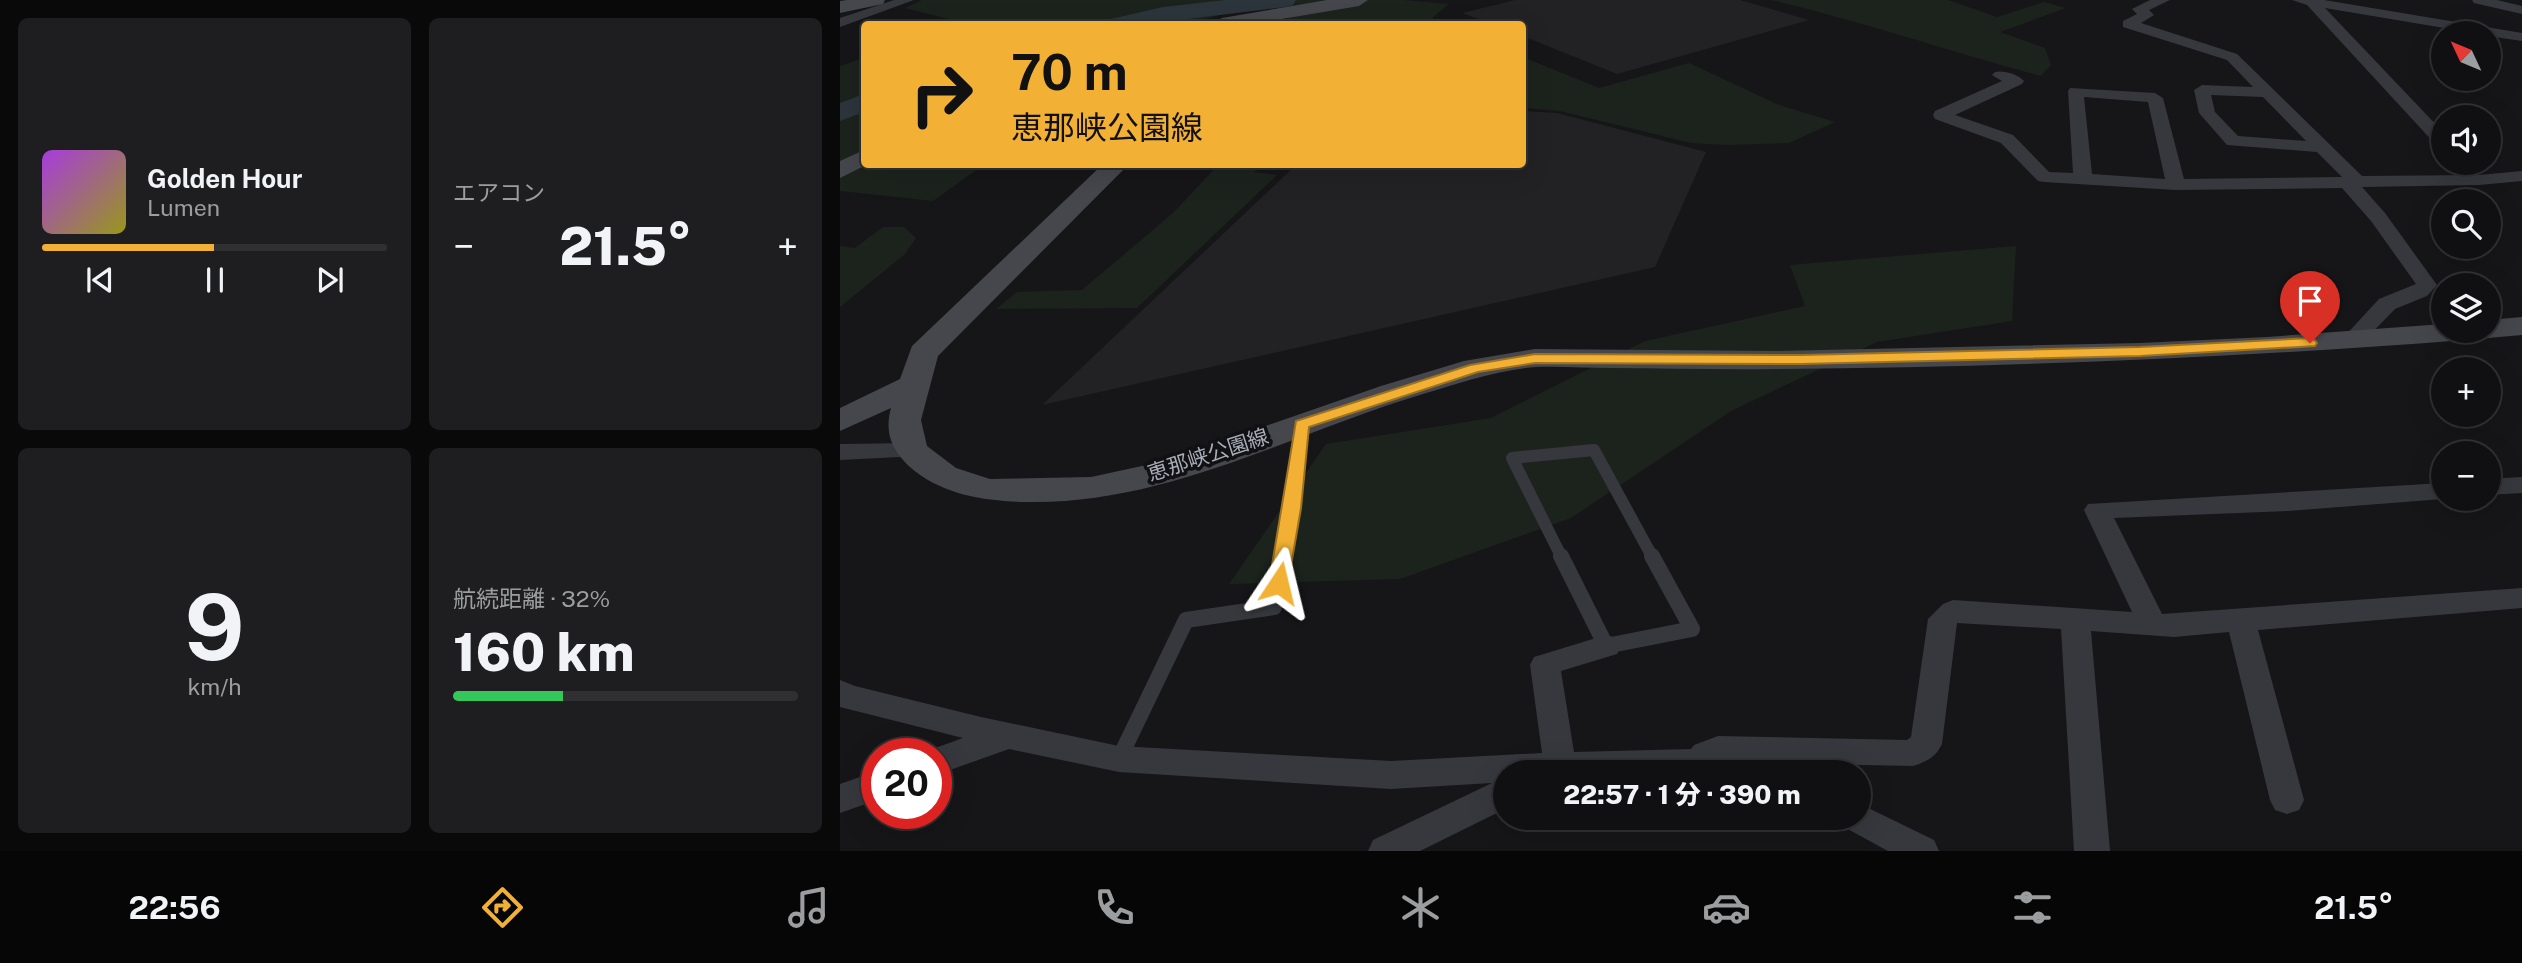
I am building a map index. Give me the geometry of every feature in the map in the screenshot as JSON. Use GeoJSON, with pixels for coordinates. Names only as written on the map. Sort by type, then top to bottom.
{"type":"FeatureCollection","features":[{"type":"Feature","properties":{"kind":"main road"},"geometry":{"type":"LineString","coordinates":[[840,7],[876,0]]}},
{"type":"Feature","properties":{"kind":"main road"},"geometry":{"type":"LineString","coordinates":[[1232,21],[1263,12],[1359,0]]}},
{"type":"Feature","properties":{"kind":"main road"},"geometry":{"type":"LineString","coordinates":[[840,171],[861,159]]}},
{"type":"Feature","properties":{"kind":"main road"},"geometry":{"type":"LineString","coordinates":[[911,451],[904,420],[923,353],[1113,168]]}},
{"type":"Feature","properties":{"kind":"main road"},"geometry":{"type":"LineString","coordinates":[[2501,328],[2522,326]]}},
{"type":"Feature","properties":{"kind":"main road","name":"恵那峡公園線"},"geometry":{"type":"LineString","coordinates":[[911,451],[944,476],[988,490],[1091,488],[1173,470],[1302,424],[1475,368],[1535,358],[1775,360],[2032,354],[2242,347],[2431,333]]}},
{"type":"Feature","properties":{"kind":"main road"},"geometry":{"type":"LineString","coordinates":[[840,421],[913,385]]}},
{"type":"Feature","properties":{"kind":"street"},"geometry":{"type":"LineString","coordinates":[[840,23],[907,0]]}},
{"type":"Feature","properties":{"kind":"street"},"geometry":{"type":"LineString","coordinates":[[2163,0],[2139,9],[2147,15],[2128,24],[2232,57],[2322,147],[2427,285],[2420,292],[2387,304],[2353,339]]}},
{"type":"Feature","properties":{"kind":"street"},"geometry":{"type":"LineString","coordinates":[[2479,0],[2522,10]]}},
{"type":"Feature","properties":{"kind":"street"},"geometry":{"type":"LineString","coordinates":[[2306,2],[2522,37]]}},
{"type":"Feature","properties":{"kind":"street"},"geometry":{"type":"LineString","coordinates":[[2306,2],[2431,130]]}},
{"type":"Feature","properties":{"kind":"street"},"geometry":{"type":"LineString","coordinates":[[2000,75],[2016,81],[1941,114],[2007,139],[2043,177],[2176,185],[2479,180],[2522,176]]}},
{"type":"Feature","properties":{"kind":"street"},"geometry":{"type":"LineString","coordinates":[[2268,92],[2202,90],[2207,113],[2233,141],[2322,147]]}},
{"type":"Feature","properties":{"kind":"street"},"geometry":{"type":"LineString","coordinates":[[2083,181],[2076,91],[2155,98],[2176,185]]}},
{"type":"Feature","properties":{"kind":"street"},"geometry":{"type":"LineString","coordinates":[[2474,175],[2479,180]]}},
{"type":"Feature","properties":{"kind":"street"},"geometry":{"type":"LineString","coordinates":[[840,452],[911,451]]}},
{"type":"Feature","properties":{"kind":"street"},"geometry":{"type":"LineString","coordinates":[[2501,486],[2522,485]]}},
{"type":"Feature","properties":{"kind":"street"},"geometry":{"type":"LineString","coordinates":[[2152,624],[2097,510],[2288,502],[2431,492]]}},
{"type":"Feature","properties":{"kind":"street"},"geometry":{"type":"LineString","coordinates":[[1701,760],[1706,754],[1718,749],[1913,753],[1926,744],[1943,619],[1947,614],[1961,609],[2174,625],[2522,598]]}},
{"type":"Feature","properties":{"kind":"street"},"geometry":{"type":"LineString","coordinates":[[2075,618],[2092,851]]}},
{"type":"Feature","properties":{"kind":"street"},"geometry":{"type":"LineString","coordinates":[[2241,620],[2287,800]]}},
{"type":"Feature","properties":{"kind":"street"},"geometry":{"type":"LineString","coordinates":[[1553,760],[1545,664],[1606,646]]}},
{"type":"Feature","properties":{"kind":"street"},"geometry":{"type":"LineString","coordinates":[[840,692],[845,696],[1007,736],[1119,759],[1391,775],[1493,771]]}},
{"type":"Feature","properties":{"kind":"street"},"geometry":{"type":"LineString","coordinates":[[952,756],[1007,736]]}},
{"type":"Feature","properties":{"kind":"street"},"geometry":{"type":"LineString","coordinates":[[840,799],[861,791]]}},
{"type":"Feature","properties":{"kind":"street"},"geometry":{"type":"LineString","coordinates":[[1386,851],[1493,799]]}},
{"type":"Feature","properties":{"kind":"street"},"geometry":{"type":"LineString","coordinates":[[1871,825],[1921,851]]}},
{"type":"Feature","properties":{"kind":"lane"},"geometry":{"type":"LineString","coordinates":[[1119,759],[1186,620],[1274,607],[1292,508],[1302,424]]}},
{"type":"Feature","properties":{"kind":"lane"},"geometry":{"type":"LineString","coordinates":[[1594,450],[1692,629],[1606,646],[1512,458],[1594,450]]}},
{"type":"Feature","properties":{"kind":"shaded area"},"geometry":{"type":"Polygon","coordinates":[[[922,0],[1403,0],[1449,4],[1432,18],[1440,21],[1286,21],[1300,5],[1220,15],[1197,21],[957,21],[905,8],[922,0]]]}},
{"type":"Feature","properties":{"kind":"shaded area"},"geometry":{"type":"Polygon","coordinates":[[[1515,0],[1740,0],[1809,20],[1617,74],[1526,37],[1526,21],[1484,21],[1462,13],[1515,0]]]}},
{"type":"Feature","properties":{"kind":"shaded area"},"geometry":{"type":"Polygon","coordinates":[[[1771,0],[1948,0],[1997,17],[2044,2],[2066,8],[2000,32],[2045,48],[2051,65],[2041,76],[1771,0]]]}},
{"type":"Feature","properties":{"kind":"shaded area"},"geometry":{"type":"Polygon","coordinates":[[[1526,58],[1599,88],[1689,63],[1779,105],[1835,122],[1789,143],[1729,145],[1691,143],[1560,111],[1526,108],[1526,58]]]}},
{"type":"Feature","properties":{"kind":"shaded area"},"geometry":{"type":"Polygon","coordinates":[[[861,59],[861,168],[979,168],[933,201],[840,191],[840,66],[861,59]]]}},
{"type":"Feature","properties":{"kind":"shaded area"},"geometry":{"type":"Polygon","coordinates":[[[1526,111],[1557,113],[1706,152],[1655,267],[1042,405],[1293,168],[1526,168],[1526,111]]]}},
{"type":"Feature","properties":{"kind":"shaded area"},"geometry":{"type":"Polygon","coordinates":[[[1215,168],[1259,168],[1254,172],[1277,175],[1137,308],[996,309],[1017,292],[1082,290],[1173,213],[1215,168]]]}},
{"type":"Feature","properties":{"kind":"shaded area"},"geometry":{"type":"Polygon","coordinates":[[[883,227],[904,227],[916,238],[905,254],[840,307],[840,246],[855,248],[883,227]]]}},
{"type":"Feature","properties":{"kind":"shaded area"},"geometry":{"type":"Polygon","coordinates":[[[2016,246],[2012,321],[1877,342],[1731,411],[1571,518],[1400,579],[1229,584],[1326,444],[1491,418],[1645,341],[1805,306],[1790,265],[2016,246]]]}},
{"type":"Feature","properties":{"kind":"waterway"},"geometry":{"type":"LineString","coordinates":[[1132,21],[1163,14],[1285,0]]}},
{"type":"Feature","properties":{"kind":"waterway"},"geometry":{"type":"LineString","coordinates":[[840,113],[861,103]]}},
{"type":"Feature","properties":{"kind":"route"},"geometry":{"type":"LineString","coordinates":[[1279,583],[1292,508],[1302,424],[1475,368],[1535,358],[1775,360],[2140,352],[2310,343]]}}]}
